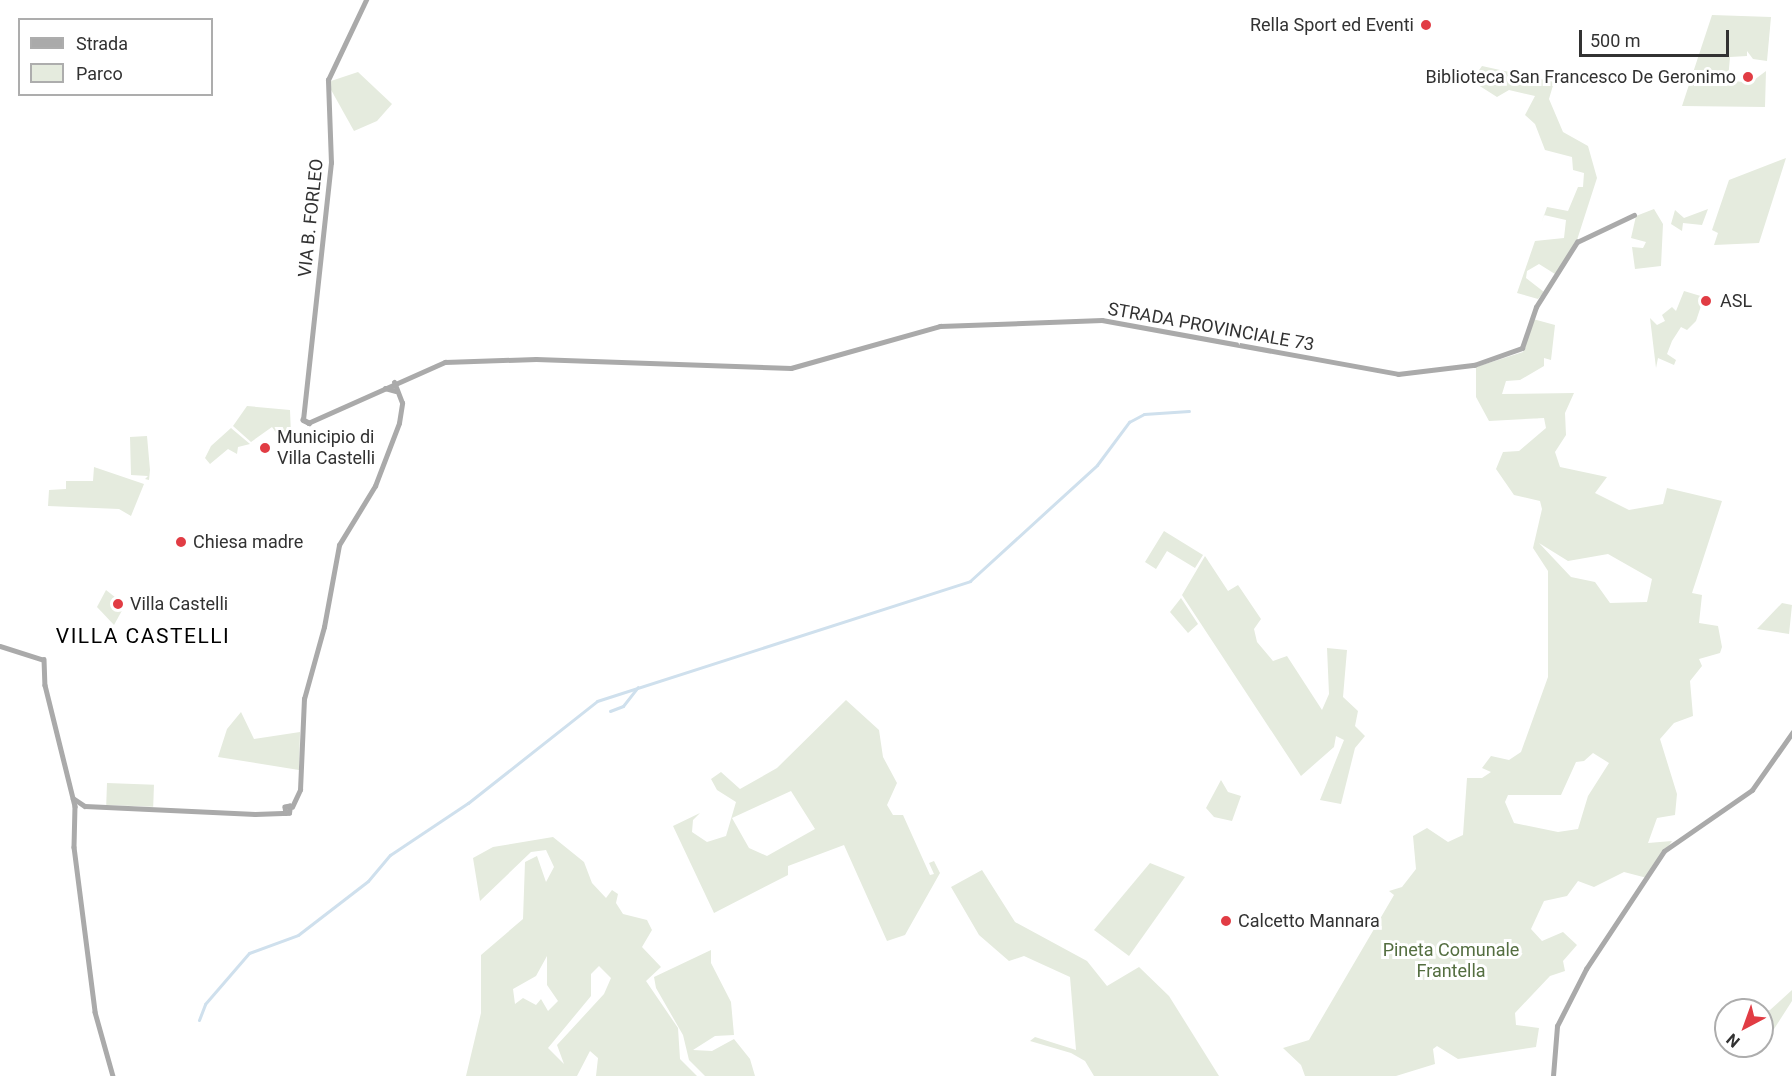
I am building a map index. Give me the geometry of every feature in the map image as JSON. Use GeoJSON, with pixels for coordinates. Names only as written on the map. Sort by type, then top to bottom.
{"type":"FeatureCollection","features":[{"type":"Feature","properties":{"kind":"main road","name":"VIA B. FORLEO"},"geometry":{"type":"LineString","coordinates":[[366,0],[360,21],[328,80],[331,163],[304,411],[307,421],[383,388]]}},
{"type":"Feature","properties":{"kind":"main road","name":"STRADA PROVINCIALE 73"},"geometry":{"type":"LineString","coordinates":[[405,378],[435,364],[477,361],[800,366],[940,326],[1092,320],[1389,373],[1474,365],[1522,348],[1536,307],[1575,245],[1591,231],[1634,215]]}},
{"type":"Feature","properties":{"kind":"main road"},"geometry":{"type":"LineString","coordinates":[[383,388],[405,378]]}},
{"type":"Feature","properties":{"kind":"main road"},"geometry":{"type":"LineString","coordinates":[[399,393],[405,378]]}},
{"type":"Feature","properties":{"kind":"main road"},"geometry":{"type":"LineString","coordinates":[[0,646],[42,660],[73,798],[81,806],[278,814],[288,808],[297,800],[301,780],[303,708],[340,541],[375,486],[401,418],[399,393],[394,382]]}},
{"type":"Feature","properties":{"kind":"main road"},"geometry":{"type":"LineString","coordinates":[[383,388],[399,393]]}},
{"type":"Feature","properties":{"kind":"main road"},"geometry":{"type":"LineString","coordinates":[[1553,1076],[1557,1026],[1586,969],[1664,851],[1752,790],[1792,733]]}},
{"type":"Feature","properties":{"kind":"main road"},"geometry":{"type":"LineString","coordinates":[[81,806],[76,814],[74,847],[82,892],[84,945],[95,1012],[113,1076]]}},
{"type":"Feature","properties":{"kind":"green space"},"geometry":{"type":"Polygon","coordinates":[[[1712,15],[1771,17],[1767,61],[1753,59],[1747,51],[1747,56],[1730,57],[1728,80],[1750,83],[1766,71],[1765,107],[1682,106],[1712,15]]]}},
{"type":"Feature","properties":{"kind":"green space"},"geometry":{"type":"Polygon","coordinates":[[[1482,66],[1554,82],[1549,99],[1563,132],[1588,146],[1597,178],[1577,240],[1555,274],[1539,264],[1527,271],[1526,278],[1544,292],[1538,299],[1517,293],[1535,241],[1564,238],[1566,220],[1544,215],[1547,207],[1568,211],[1578,187],[1583,187],[1584,173],[1573,170],[1572,157],[1545,150],[1535,124],[1525,115],[1535,96],[1509,90],[1497,97],[1475,83],[1474,77],[1482,66]]]}},
{"type":"Feature","properties":{"kind":"green space"},"geometry":{"type":"Polygon","coordinates":[[[358,72],[392,104],[377,121],[354,131],[330,88],[331,81],[358,72]]]}},
{"type":"Feature","properties":{"kind":"green space"},"geometry":{"type":"Polygon","coordinates":[[[1786,158],[1759,243],[1714,245],[1718,233],[1712,230],[1729,180],[1786,158]]]}},
{"type":"Feature","properties":{"kind":"green space"},"geometry":{"type":"Polygon","coordinates":[[[1654,209],[1663,224],[1661,266],[1635,269],[1632,247],[1643,248],[1646,242],[1631,238],[1636,216],[1654,209]]]}},
{"type":"Feature","properties":{"kind":"green space"},"geometry":{"type":"Polygon","coordinates":[[[1708,209],[1702,225],[1683,223],[1682,231],[1671,224],[1675,210],[1684,218],[1708,209]]]}},
{"type":"Feature","properties":{"kind":"green space"},"geometry":{"type":"Polygon","coordinates":[[[1684,291],[1704,297],[1696,321],[1687,330],[1681,327],[1672,341],[1667,354],[1676,360],[1674,365],[1658,358],[1656,368],[1650,318],[1657,325],[1665,321],[1662,315],[1672,307],[1676,311],[1684,291]]]}},
{"type":"Feature","properties":{"kind":"green space","name":"Pineta Comunale Frantella"},"geometry":{"type":"Polygon","coordinates":[[[1533,319],[1555,325],[1551,360],[1544,358],[1544,366],[1520,380],[1506,381],[1502,394],[1574,393],[1565,413],[1566,435],[1555,452],[1560,467],[1607,477],[1595,493],[1629,510],[1663,504],[1667,488],[1722,501],[1692,593],[1702,595],[1699,623],[1718,626],[1722,647],[1720,653],[1699,659],[1702,666],[1690,681],[1693,716],[1674,723],[1660,739],[1677,794],[1675,815],[1657,818],[1648,843],[1672,841],[1647,878],[1624,872],[1594,887],[1578,881],[1567,896],[1544,901],[1531,929],[1542,941],[1563,932],[1577,945],[1563,961],[1565,971],[1550,976],[1515,1013],[1516,1025],[1539,1028],[1536,1047],[1458,1059],[1437,1046],[1433,1049],[1435,1064],[1396,1076],[1305,1076],[1301,1065],[1283,1048],[1309,1040],[1394,895],[1389,891],[1402,887],[1416,869],[1413,836],[1427,828],[1448,842],[1463,835],[1467,778],[1482,778],[1491,772],[1482,768],[1491,756],[1509,760],[1521,752],[1548,677],[1548,571],[1533,548],[1542,509],[1540,501],[1514,495],[1496,469],[1503,452],[1519,451],[1546,428],[1544,418],[1489,421],[1476,397],[1476,367],[1523,352],[1533,319]],[[1539,543],[1571,577],[1595,582],[1610,603],[1647,602],[1652,579],[1608,554],[1568,561],[1539,543]],[[1593,753],[1584,761],[1576,762],[1561,795],[1508,795],[1505,802],[1514,823],[1558,832],[1578,829],[1588,796],[1609,763],[1593,753]]]}},
{"type":"Feature","properties":{"kind":"green space"},"geometry":{"type":"Polygon","coordinates":[[[247,406],[290,410],[291,435],[296,438],[285,445],[272,427],[251,442],[233,426],[247,406]]]}},
{"type":"Feature","properties":{"kind":"green space"},"geometry":{"type":"Polygon","coordinates":[[[231,428],[250,444],[238,447],[237,454],[228,449],[210,464],[205,458],[211,446],[231,428]]]}},
{"type":"Feature","properties":{"kind":"green space"},"geometry":{"type":"Polygon","coordinates":[[[147,436],[149,480],[145,479],[148,476],[131,475],[130,437],[147,436]]]}},
{"type":"Feature","properties":{"kind":"green space"},"geometry":{"type":"Polygon","coordinates":[[[94,467],[144,484],[131,516],[119,509],[48,506],[49,490],[66,489],[66,481],[93,481],[94,467]]]}},
{"type":"Feature","properties":{"kind":"green space"},"geometry":{"type":"Polygon","coordinates":[[[1164,531],[1203,555],[1195,568],[1167,551],[1156,569],[1145,562],[1164,531]]]}},
{"type":"Feature","properties":{"kind":"green space"},"geometry":{"type":"Polygon","coordinates":[[[1205,556],[1228,591],[1238,585],[1261,619],[1254,629],[1257,642],[1273,661],[1287,656],[1322,710],[1329,694],[1327,648],[1347,650],[1343,697],[1358,711],[1355,726],[1365,736],[1355,748],[1341,804],[1320,800],[1344,740],[1336,736],[1334,747],[1301,776],[1182,595],[1205,556]]]}},
{"type":"Feature","properties":{"kind":"green space"},"geometry":{"type":"Polygon","coordinates":[[[106,590],[125,605],[114,625],[97,607],[106,590]]]}},
{"type":"Feature","properties":{"kind":"green space"},"geometry":{"type":"Polygon","coordinates":[[[1181,598],[1198,624],[1188,633],[1170,612],[1181,598]]]}},
{"type":"Feature","properties":{"kind":"green space"},"geometry":{"type":"Polygon","coordinates":[[[1782,603],[1792,605],[1789,634],[1757,629],[1782,603]]]}},
{"type":"Feature","properties":{"kind":"green space"},"geometry":{"type":"Polygon","coordinates":[[[846,700],[879,730],[883,757],[897,783],[887,805],[893,815],[903,815],[930,875],[934,874],[929,863],[934,861],[940,873],[905,935],[887,941],[844,845],[788,866],[788,875],[714,913],[673,826],[700,813],[693,820],[692,832],[707,842],[726,836],[736,802],[717,790],[711,779],[721,772],[740,789],[777,768],[846,700]],[[791,791],[732,818],[749,848],[767,856],[815,829],[791,791]]]}},
{"type":"Feature","properties":{"kind":"green space"},"geometry":{"type":"Polygon","coordinates":[[[241,712],[254,739],[300,732],[299,770],[218,757],[227,729],[241,712]]]}},
{"type":"Feature","properties":{"kind":"green space"},"geometry":{"type":"Polygon","coordinates":[[[1221,780],[1228,792],[1241,796],[1232,821],[1214,817],[1206,808],[1221,780]]]}},
{"type":"Feature","properties":{"kind":"green space"},"geometry":{"type":"Polygon","coordinates":[[[107,783],[154,785],[153,807],[106,805],[107,783]]]}},
{"type":"Feature","properties":{"kind":"green space"},"geometry":{"type":"Polygon","coordinates":[[[553,837],[584,862],[592,883],[606,898],[612,890],[618,894],[616,903],[623,914],[647,920],[652,930],[642,947],[661,967],[646,981],[678,1028],[680,1059],[697,1076],[596,1076],[598,1058],[590,1051],[577,1076],[466,1076],[481,1013],[481,955],[523,919],[525,862],[537,856],[546,882],[554,867],[546,850],[531,852],[480,901],[473,858],[493,847],[553,837]],[[547,956],[536,976],[513,989],[515,1004],[523,998],[536,1005],[541,999],[548,1011],[558,1001],[547,985],[547,956]],[[599,966],[591,974],[591,996],[548,1048],[564,1064],[557,1045],[604,994],[611,978],[599,966]]]}},
{"type":"Feature","properties":{"kind":"green space"},"geometry":{"type":"Polygon","coordinates":[[[1150,863],[1185,877],[1129,956],[1094,930],[1150,863]]]}},
{"type":"Feature","properties":{"kind":"green space"},"geometry":{"type":"Polygon","coordinates":[[[982,870],[1015,922],[1087,961],[1107,986],[1139,967],[1169,996],[1219,1076],[1094,1076],[1085,1061],[1071,1053],[1030,1041],[1035,1037],[1076,1050],[1070,977],[1024,956],[1009,961],[979,935],[951,887],[982,870]]]}},
{"type":"Feature","properties":{"kind":"green space"},"geometry":{"type":"Polygon","coordinates":[[[711,950],[711,963],[731,1002],[734,1035],[715,1036],[693,1050],[712,1051],[734,1039],[750,1059],[755,1076],[705,1076],[689,1060],[683,1035],[656,988],[654,977],[711,950]]]}},
{"type":"Feature","properties":{"kind":"green space"},"geometry":{"type":"Polygon","coordinates":[[[1792,990],[1792,1001],[1774,1029],[1774,1006],[1792,990]]]}},
{"type":"Feature","properties":{"kind":"waterway"},"geometry":{"type":"LineString","coordinates":[[199,1020],[205,1004],[249,953],[298,935],[368,881],[390,855],[468,803],[597,701],[970,581],[1097,465],[1129,422],[1144,414],[1189,411]]}},
{"type":"Feature","properties":{"kind":"waterway"},"geometry":{"type":"LineString","coordinates":[[610,711],[623,706],[638,687]]}},
{"type":"Feature","properties":{"kind":"place","name":"Rella Sport ed Eventi"},"geometry":{"type":"Point","coordinates":[1426,25]}},
{"type":"Feature","properties":{"kind":"place","name":"Biblioteca San Francesco De Geronimo"},"geometry":{"type":"Point","coordinates":[1748,77]}},
{"type":"Feature","properties":{"kind":"place","name":"ASL"},"geometry":{"type":"Point","coordinates":[1706,301]}},
{"type":"Feature","properties":{"kind":"place","name":"Municipio di Villa Castelli"},"geometry":{"type":"Point","coordinates":[265,448]}},
{"type":"Feature","properties":{"kind":"place","name":"Chiesa madre"},"geometry":{"type":"Point","coordinates":[181,542]}},
{"type":"Feature","properties":{"kind":"place","name":"Villa Castelli"},"geometry":{"type":"Point","coordinates":[118,604]}},
{"type":"Feature","properties":{"kind":"place","name":"Calcetto Mannara"},"geometry":{"type":"Point","coordinates":[1226,921]}},
{"type":"Feature","properties":{"kind":"district","name":"VILLA CASTELLI"},"geometry":{"type":"Point","coordinates":[143,636]}}]}
